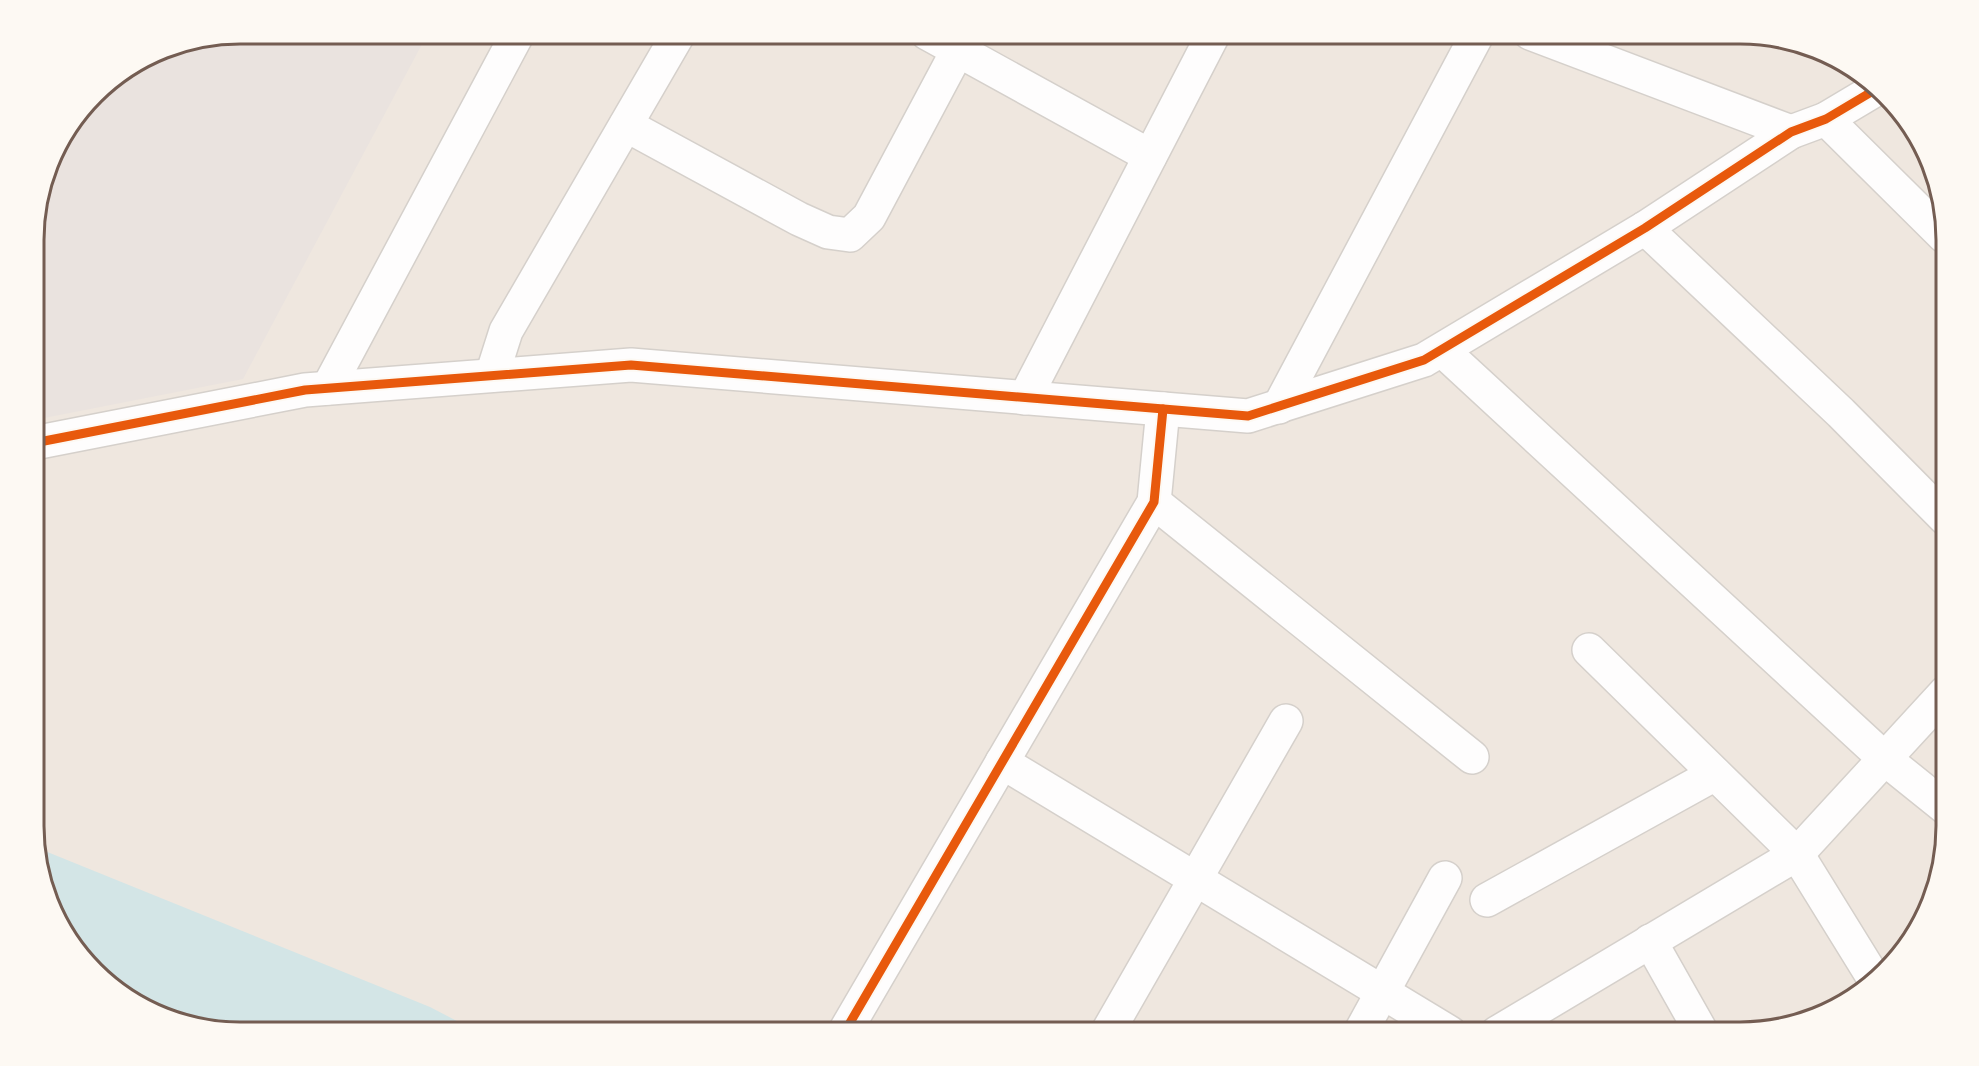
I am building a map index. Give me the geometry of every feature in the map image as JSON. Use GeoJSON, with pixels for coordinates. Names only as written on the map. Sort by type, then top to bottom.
{"type":"FeatureCollection","features":[{"type":"Feature","properties":{"kind":"street"},"geometry":{"type":"LineString","coordinates":[[328,388],[512,44]]}},
{"type":"Feature","properties":{"kind":"street"},"geometry":{"type":"LineString","coordinates":[[492,375],[506,331],[673,44]]}},
{"type":"Feature","properties":{"kind":"street"},"geometry":{"type":"LineString","coordinates":[[626,124],[799,219],[828,232],[850,235],[869,217],[961,44]]}},
{"type":"Feature","properties":{"kind":"street"},"geometry":{"type":"LineString","coordinates":[[968,44],[1150,156]]}},
{"type":"Feature","properties":{"kind":"street"},"geometry":{"type":"LineString","coordinates":[[1025,398],[1208,44]]}},
{"type":"Feature","properties":{"kind":"street"},"geometry":{"type":"LineString","coordinates":[[1279,407],[1472,44]]}},
{"type":"Feature","properties":{"kind":"street"},"geometry":{"type":"LineString","coordinates":[[1559,44],[1791,132]]}},
{"type":"Feature","properties":{"kind":"street"},"geometry":{"type":"LineString","coordinates":[[44,440],[294,392],[631,365],[1248,416],[1424,360],[1645,228],[1791,132],[1826,119],[1869,93]]}},
{"type":"Feature","properties":{"kind":"street"},"geometry":{"type":"LineString","coordinates":[[1826,119],[1935,227]]}},
{"type":"Feature","properties":{"kind":"street"},"geometry":{"type":"LineString","coordinates":[[1645,228],[1841,413],[1936,509]]}},
{"type":"Feature","properties":{"kind":"street"},"geometry":{"type":"LineString","coordinates":[[1442,350],[1885,759],[1936,800]]}},
{"type":"Feature","properties":{"kind":"street"},"geometry":{"type":"LineString","coordinates":[[850,1022],[1154,502],[1163,409]]}},
{"type":"Feature","properties":{"kind":"street"},"geometry":{"type":"LineString","coordinates":[[1154,502],[1472,757]]}},
{"type":"Feature","properties":{"kind":"street"},"geometry":{"type":"LineString","coordinates":[[1589,650],[1797,854],[1870,973]]}},
{"type":"Feature","properties":{"kind":"street"},"geometry":{"type":"LineString","coordinates":[[1515,1022],[1797,854],[1936,703]]}},
{"type":"Feature","properties":{"kind":"street"},"geometry":{"type":"LineString","coordinates":[[1113,1022],[1286,721]]}},
{"type":"Feature","properties":{"kind":"street"},"geometry":{"type":"LineString","coordinates":[[1002,762],[1432,1022]]}},
{"type":"Feature","properties":{"kind":"street"},"geometry":{"type":"LineString","coordinates":[[1487,900],[1715,774]]}},
{"type":"Feature","properties":{"kind":"street"},"geometry":{"type":"LineString","coordinates":[[1366,1022],[1445,878]]}},
{"type":"Feature","properties":{"kind":"street"},"geometry":{"type":"LineString","coordinates":[[1650,941],[1696,1022]]}},
{"type":"Feature","properties":{"kind":"shaded area"},"geometry":{"type":"Polygon","coordinates":[[[226,44],[1740,44],[1765,45],[1790,50],[1826,64],[1859,84],[1895,120],[1921,164],[1934,214],[1936,239],[1936,827],[1932,865],[1915,913],[1903,935],[1887,956],[1848,990],[1803,1012],[1778,1019],[1753,1022],[239,1022],[201,1019],[153,1002],[131,990],[110,974],[76,935],[58,902],[45,852],[44,226],[50,189],[58,164],[76,131],[110,92],[131,76],[164,58],[201,47],[226,44]]]}},
{"type":"Feature","properties":{"kind":"shaded area"},"geometry":{"type":"Polygon","coordinates":[[[226,44],[422,44],[243,379],[44,418],[45,214],[58,164],[70,141],[92,110],[131,76],[164,58],[201,47],[226,44]]]}},
{"type":"Feature","properties":{"kind":"shaded area"},"geometry":{"type":"Polygon","coordinates":[[[45,851],[430,1007],[459,1022],[239,1022],[201,1019],[176,1012],[131,990],[92,956],[76,935],[58,902],[45,851]]]}},
{"type":"Feature","properties":{"kind":"cycle path"},"geometry":{"type":"LineString","coordinates":[[44,441],[305,390],[631,365],[1248,416],[1424,360],[1645,228],[1791,132],[1826,119],[1869,93]]}},
{"type":"Feature","properties":{"kind":"cycle path"},"geometry":{"type":"LineString","coordinates":[[850,1022],[1154,502],[1163,409]]}}]}
